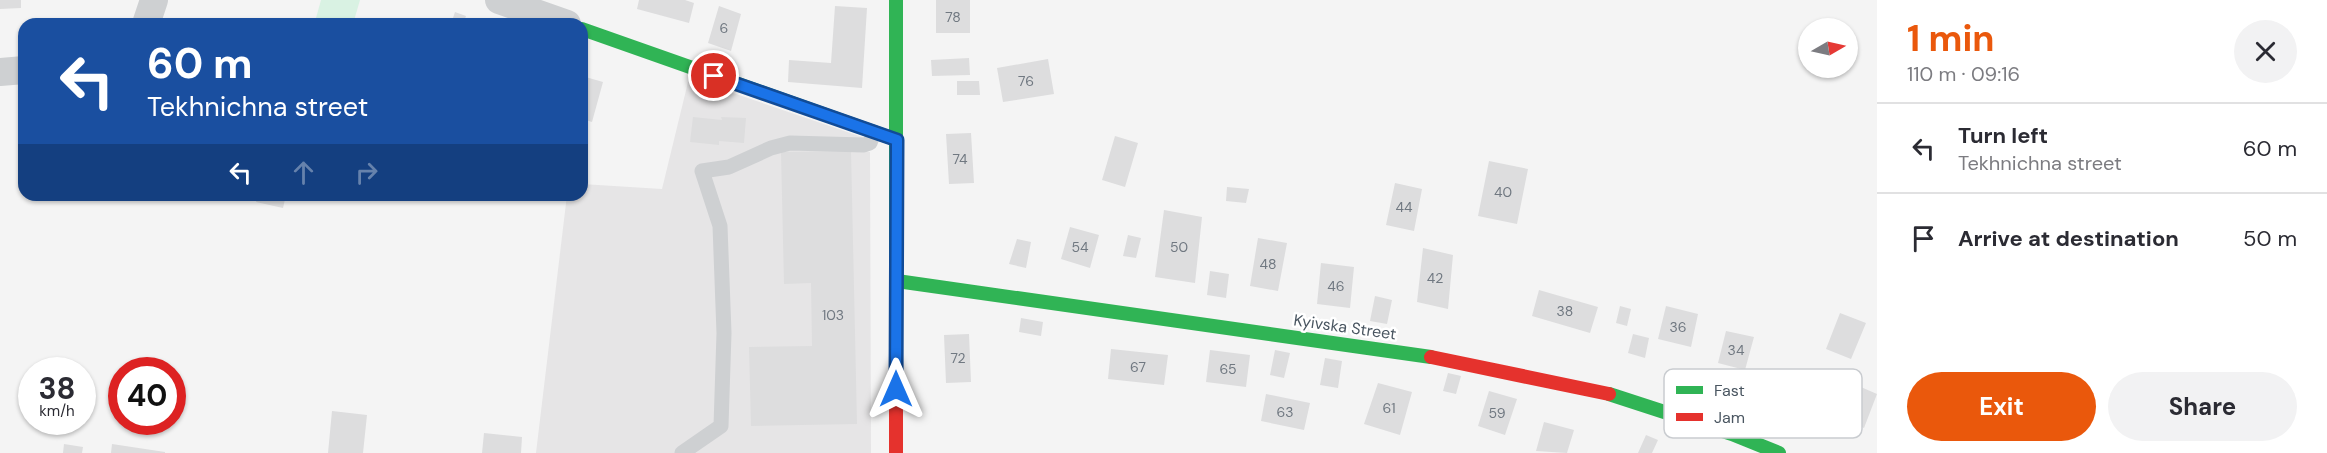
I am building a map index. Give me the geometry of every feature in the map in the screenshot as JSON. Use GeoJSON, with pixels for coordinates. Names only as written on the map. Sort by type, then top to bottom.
{"type":"FeatureCollection","features":[{"type":"Feature","properties":{"kind":"street"},"geometry":{"type":"LineString","coordinates":[[148,18],[154,0]]}},
{"type":"Feature","properties":{"kind":"street"},"geometry":{"type":"LineString","coordinates":[[499,0],[550,18]]}},
{"type":"Feature","properties":{"kind":"street"},"geometry":{"type":"LineString","coordinates":[[896,0],[896,453]]}},
{"type":"Feature","properties":{"kind":"street"},"geometry":{"type":"LineString","coordinates":[[588,31],[897,140]]}},
{"type":"Feature","properties":{"kind":"street"},"geometry":{"type":"LineString","coordinates":[[0,72],[18,70]]}},
{"type":"Feature","properties":{"kind":"street","name":"Kyivska Street"},"geometry":{"type":"LineString","coordinates":[[897,281],[1413,353],[1600,391],[1664,412]]}},
{"type":"Feature","properties":{"kind":"street","name":"Kyivska Street"},"geometry":{"type":"LineString","coordinates":[[1742,438],[1779,453]]}},
{"type":"Feature","properties":{"kind":"lane"},"geometry":{"type":"LineString","coordinates":[[682,453],[721,426],[724,333],[720,226],[702,171],[729,167],[790,142],[864,145],[870,143],[874,132]]}},
{"type":"Feature","properties":{"kind":"shaded area"},"geometry":{"type":"Polygon","coordinates":[[[689,78],[865,138],[864,151],[870,152],[871,453],[536,453],[566,201],[588,201],[588,184],[662,189],[689,78]]]}},
{"type":"Feature","properties":{"kind":"green space"},"geometry":{"type":"Polygon","coordinates":[[[321,0],[360,0],[355,18],[316,18],[321,0]]]}},
{"type":"Feature","properties":{"kind":"building"},"geometry":{"type":"Polygon","coordinates":[[[0,0],[21,0],[21,8],[0,9],[0,0]]]}},
{"type":"Feature","properties":{"kind":"building"},"geometry":{"type":"Polygon","coordinates":[[[639,0],[685,0],[694,3],[689,23],[637,9],[639,0]]]}},
{"type":"Feature","properties":{"kind":"building"},"geometry":{"type":"Polygon","coordinates":[[[936,0],[970,0],[970,33],[936,33],[936,0]]]}},
{"type":"Feature","properties":{"kind":"building"},"geometry":{"type":"Polygon","coordinates":[[[719,6],[741,14],[731,51],[708,43],[719,6]]]}},
{"type":"Feature","properties":{"kind":"building"},"geometry":{"type":"Polygon","coordinates":[[[835,6],[867,8],[862,88],[788,82],[789,60],[831,63],[835,6]]]}},
{"type":"Feature","properties":{"kind":"building"},"geometry":{"type":"Polygon","coordinates":[[[455,12],[466,16],[465,18],[453,18],[455,12]]]}},
{"type":"Feature","properties":{"kind":"building"},"geometry":{"type":"Polygon","coordinates":[[[969,58],[970,75],[932,76],[931,60],[969,58]]]}},
{"type":"Feature","properties":{"kind":"building"},"geometry":{"type":"Polygon","coordinates":[[[1048,59],[1054,94],[1003,102],[997,68],[1048,59]]]}},
{"type":"Feature","properties":{"kind":"building"},"geometry":{"type":"Polygon","coordinates":[[[588,78],[603,82],[592,122],[588,121],[588,78]]]}},
{"type":"Feature","properties":{"kind":"building"},"geometry":{"type":"Polygon","coordinates":[[[957,81],[979,81],[980,95],[957,95],[957,81]]]}},
{"type":"Feature","properties":{"kind":"building"},"geometry":{"type":"Polygon","coordinates":[[[693,117],[722,120],[721,117],[746,118],[744,143],[719,141],[719,145],[690,142],[693,117]]]}},
{"type":"Feature","properties":{"kind":"building"},"geometry":{"type":"Polygon","coordinates":[[[971,133],[974,183],[949,184],[946,134],[971,133]]]}},
{"type":"Feature","properties":{"kind":"building"},"geometry":{"type":"Polygon","coordinates":[[[1115,136],[1138,143],[1125,187],[1102,180],[1115,136]]]}},
{"type":"Feature","properties":{"kind":"building"},"geometry":{"type":"Polygon","coordinates":[[[851,151],[857,424],[751,426],[749,347],[812,346],[811,283],[784,284],[781,152],[851,151]]]}},
{"type":"Feature","properties":{"kind":"building"},"geometry":{"type":"Polygon","coordinates":[[[1489,161],[1528,169],[1517,224],[1478,216],[1489,161]]]}},
{"type":"Feature","properties":{"kind":"building"},"geometry":{"type":"Polygon","coordinates":[[[1395,183],[1422,189],[1414,231],[1386,225],[1395,183]]]}},
{"type":"Feature","properties":{"kind":"building"},"geometry":{"type":"Polygon","coordinates":[[[1227,187],[1249,189],[1246,203],[1226,201],[1227,187]]]}},
{"type":"Feature","properties":{"kind":"building"},"geometry":{"type":"Polygon","coordinates":[[[256,201],[285,201],[283,208],[256,201]]]}},
{"type":"Feature","properties":{"kind":"building"},"geometry":{"type":"Polygon","coordinates":[[[1164,210],[1202,217],[1195,283],[1155,277],[1164,210]]]}},
{"type":"Feature","properties":{"kind":"building"},"geometry":{"type":"Polygon","coordinates":[[[1070,227],[1099,235],[1090,268],[1061,259],[1070,227]]]}},
{"type":"Feature","properties":{"kind":"building"},"geometry":{"type":"Polygon","coordinates":[[[1128,235],[1141,238],[1136,258],[1123,256],[1128,235]]]}},
{"type":"Feature","properties":{"kind":"building"},"geometry":{"type":"Polygon","coordinates":[[[1258,238],[1287,243],[1278,291],[1250,286],[1258,238]]]}},
{"type":"Feature","properties":{"kind":"building"},"geometry":{"type":"Polygon","coordinates":[[[1017,239],[1031,242],[1026,268],[1009,264],[1017,239]]]}},
{"type":"Feature","properties":{"kind":"building"},"geometry":{"type":"Polygon","coordinates":[[[1423,248],[1453,255],[1448,309],[1417,302],[1423,248]]]}},
{"type":"Feature","properties":{"kind":"building"},"geometry":{"type":"Polygon","coordinates":[[[1321,263],[1354,267],[1350,308],[1317,304],[1321,263]]]}},
{"type":"Feature","properties":{"kind":"building"},"geometry":{"type":"Polygon","coordinates":[[[1210,271],[1229,274],[1226,298],[1207,295],[1210,271]]]}},
{"type":"Feature","properties":{"kind":"building"},"geometry":{"type":"Polygon","coordinates":[[[1539,290],[1598,307],[1590,333],[1532,316],[1539,290]]]}},
{"type":"Feature","properties":{"kind":"building"},"geometry":{"type":"Polygon","coordinates":[[[1375,296],[1392,300],[1387,324],[1370,321],[1375,296]]]}},
{"type":"Feature","properties":{"kind":"building"},"geometry":{"type":"Polygon","coordinates":[[[1620,306],[1631,309],[1627,326],[1616,323],[1620,306]]]}},
{"type":"Feature","properties":{"kind":"building"},"geometry":{"type":"Polygon","coordinates":[[[1666,306],[1698,314],[1691,347],[1658,339],[1666,306]]]}},
{"type":"Feature","properties":{"kind":"building"},"geometry":{"type":"Polygon","coordinates":[[[1840,313],[1866,323],[1851,359],[1826,349],[1840,313]]]}},
{"type":"Feature","properties":{"kind":"building"},"geometry":{"type":"Polygon","coordinates":[[[1021,318],[1043,322],[1041,336],[1019,332],[1021,318]]]}},
{"type":"Feature","properties":{"kind":"building"},"geometry":{"type":"Polygon","coordinates":[[[1726,331],[1754,337],[1745,369],[1718,363],[1726,331]]]}},
{"type":"Feature","properties":{"kind":"building"},"geometry":{"type":"Polygon","coordinates":[[[969,334],[971,382],[946,383],[944,335],[969,334]]]}},
{"type":"Feature","properties":{"kind":"building"},"geometry":{"type":"Polygon","coordinates":[[[1633,334],[1649,338],[1645,358],[1628,353],[1633,334]]]}},
{"type":"Feature","properties":{"kind":"building"},"geometry":{"type":"Polygon","coordinates":[[[1111,349],[1168,355],[1164,385],[1108,379],[1111,349]]]}},
{"type":"Feature","properties":{"kind":"building"},"geometry":{"type":"Polygon","coordinates":[[[1210,350],[1250,355],[1246,387],[1206,382],[1210,350]]]}},
{"type":"Feature","properties":{"kind":"building"},"geometry":{"type":"Polygon","coordinates":[[[1275,350],[1290,353],[1284,378],[1270,375],[1275,350]]]}},
{"type":"Feature","properties":{"kind":"building"},"geometry":{"type":"Polygon","coordinates":[[[1325,358],[1342,361],[1338,388],[1320,385],[1325,358]]]}},
{"type":"Feature","properties":{"kind":"building"},"geometry":{"type":"Polygon","coordinates":[[[1448,373],[1461,376],[1456,394],[1443,391],[1448,373]]]}},
{"type":"Feature","properties":{"kind":"building"},"geometry":{"type":"Polygon","coordinates":[[[1378,383],[1412,392],[1400,435],[1364,424],[1378,383]]]}},
{"type":"Feature","properties":{"kind":"building"},"geometry":{"type":"Polygon","coordinates":[[[1862,388],[1877,394],[1864,428],[1862,427],[1862,388]]]}},
{"type":"Feature","properties":{"kind":"building"},"geometry":{"type":"Polygon","coordinates":[[[1489,391],[1517,399],[1505,435],[1478,426],[1489,391]]]}},
{"type":"Feature","properties":{"kind":"building"},"geometry":{"type":"Polygon","coordinates":[[[1266,394],[1310,403],[1304,430],[1261,421],[1266,394]]]}},
{"type":"Feature","properties":{"kind":"building"},"geometry":{"type":"Polygon","coordinates":[[[332,411],[367,415],[363,453],[328,453],[332,411]]]}},
{"type":"Feature","properties":{"kind":"building"},"geometry":{"type":"Polygon","coordinates":[[[1544,422],[1574,430],[1567,453],[1536,451],[1544,422]]]}},
{"type":"Feature","properties":{"kind":"building"},"geometry":{"type":"Polygon","coordinates":[[[484,433],[522,437],[521,453],[482,453],[484,433]]]}},
{"type":"Feature","properties":{"kind":"building"},"geometry":{"type":"Polygon","coordinates":[[[1646,435],[1658,440],[1652,453],[1638,453],[1646,435]]]}},
{"type":"Feature","properties":{"kind":"building"},"geometry":{"type":"Polygon","coordinates":[[[64,444],[83,447],[82,453],[63,453],[64,444]]]}},
{"type":"Feature","properties":{"kind":"building"},"geometry":{"type":"Polygon","coordinates":[[[112,444],[165,452],[165,453],[111,453],[112,444]]]}},
{"type":"Feature","properties":{"kind":"traffic: fast"},"geometry":{"type":"LineString","coordinates":[[896,0],[896,296]]}},
{"type":"Feature","properties":{"kind":"traffic: fast"},"geometry":{"type":"LineString","coordinates":[[588,31],[897,140]]}},
{"type":"Feature","properties":{"kind":"traffic: fast"},"geometry":{"type":"LineString","coordinates":[[897,281],[1431,357]]}},
{"type":"Feature","properties":{"kind":"traffic: fast"},"geometry":{"type":"LineString","coordinates":[[1609,394],[1664,412]]}},
{"type":"Feature","properties":{"kind":"traffic: fast"},"geometry":{"type":"LineString","coordinates":[[1742,438],[1779,453]]}},
{"type":"Feature","properties":{"kind":"traffic: jam"},"geometry":{"type":"LineString","coordinates":[[896,296],[896,453]]}},
{"type":"Feature","properties":{"kind":"traffic: jam"},"geometry":{"type":"LineString","coordinates":[[1431,357],[1609,394]]}},
{"type":"Feature","properties":{"kind":"route"},"geometry":{"type":"LineString","coordinates":[[714,76],[897,140],[896,389]]}}]}
